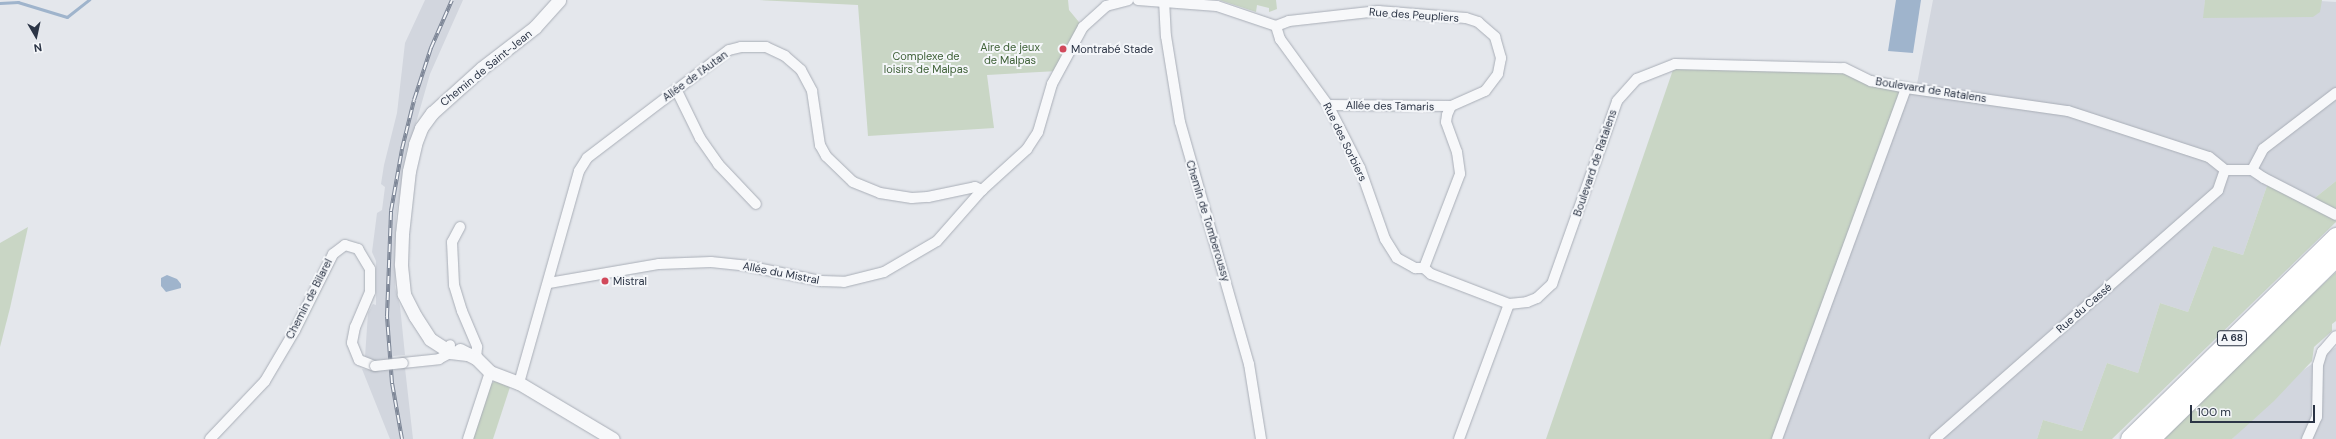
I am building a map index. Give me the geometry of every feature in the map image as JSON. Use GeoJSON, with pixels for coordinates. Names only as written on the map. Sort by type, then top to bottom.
{"type":"FeatureCollection","features":[{"type":"Feature","properties":{"kind":"highway","name":"A 68"},"geometry":{"type":"LineString","coordinates":[[2130,439],[2336,237]]}},
{"type":"Feature","properties":{"kind":"highway","name":"A 68"},"geometry":{"type":"LineString","coordinates":[[2151,439],[2336,258]]}},
{"type":"Feature","properties":{"kind":"street","name":"Chemin de Saint-Jean"},"geometry":{"type":"LineString","coordinates":[[447,347],[430,339],[420,325],[404,294],[401,264],[409,171],[421,128],[446,100],[535,27],[559,0]]}},
{"type":"Feature","properties":{"kind":"street"},"geometry":{"type":"LineString","coordinates":[[982,190],[1034,140],[1050,89],[1083,27],[1106,6],[1128,0]]}},
{"type":"Feature","properties":{"kind":"street"},"geometry":{"type":"LineString","coordinates":[[1138,0],[1217,6],[1276,26]]}},
{"type":"Feature","properties":{"kind":"street","name":"Chemin de Tomberoussy"},"geometry":{"type":"LineString","coordinates":[[1164,1],[1166,36],[1180,122],[1250,364],[1261,439]]}},
{"type":"Feature","properties":{"kind":"street","name":"Rue des Peupliers"},"geometry":{"type":"LineString","coordinates":[[1276,26],[1289,21],[1314,17],[1378,11],[1451,16],[1478,22],[1488,29],[1500,47],[1501,67],[1485,90],[1451,106]]}},
{"type":"Feature","properties":{"kind":"street","name":"Rue des Sorbiers"},"geometry":{"type":"LineString","coordinates":[[1276,26],[1280,39],[1328,105],[1360,168],[1391,250],[1404,263],[1424,268],[1431,274],[1509,304]]}},
{"type":"Feature","properties":{"kind":"street","name":"Allée de l'Autan"},"geometry":{"type":"LineString","coordinates":[[518,383],[549,283],[579,171],[587,158],[729,50],[741,47],[766,47],[785,56],[801,70],[812,91],[820,145],[826,156],[852,182],[880,193],[912,198],[928,198],[975,187],[982,190]]}},
{"type":"Feature","properties":{"kind":"street","name":"Boulevard de Ratalens"},"geometry":{"type":"LineString","coordinates":[[1509,304],[1526,302],[1537,298],[1552,284],[1613,109],[1628,88],[1648,73],[1675,64],[1697,63],[1776,68],[1790,66],[1844,68],[1871,81],[1906,88],[2068,111],[2209,157],[2225,170]]}},
{"type":"Feature","properties":{"kind":"street"},"geometry":{"type":"LineString","coordinates":[[1777,439],[1906,88]]}},
{"type":"Feature","properties":{"kind":"street"},"geometry":{"type":"LineString","coordinates":[[676,89],[700,138],[718,164],[756,204]]}},
{"type":"Feature","properties":{"kind":"street"},"geometry":{"type":"LineString","coordinates":[[2252,170],[2263,150],[2336,93]]}},
{"type":"Feature","properties":{"kind":"street","name":"Allée des Tamaris"},"geometry":{"type":"LineString","coordinates":[[1328,105],[1451,106]]}},
{"type":"Feature","properties":{"kind":"street"},"geometry":{"type":"LineString","coordinates":[[1424,268],[1460,174],[1457,152],[1446,122],[1451,106]]}},
{"type":"Feature","properties":{"kind":"street"},"geometry":{"type":"LineString","coordinates":[[2225,170],[2252,170],[2264,178],[2336,215]]}},
{"type":"Feature","properties":{"kind":"street","name":"Rue du Cassé"},"geometry":{"type":"LineString","coordinates":[[1935,439],[2218,190],[2225,170]]}},
{"type":"Feature","properties":{"kind":"street","name":"Allée du Mistral"},"geometry":{"type":"LineString","coordinates":[[549,283],[659,264],[711,262],[747,266],[821,281],[844,282],[863,279],[884,272],[937,241],[982,190]]}},
{"type":"Feature","properties":{"kind":"street"},"geometry":{"type":"LineString","coordinates":[[460,227],[452,242],[454,284],[462,311],[477,347],[471,356]]}},
{"type":"Feature","properties":{"kind":"street","name":"Chemin de Bilarel"},"geometry":{"type":"LineString","coordinates":[[210,439],[265,381],[295,330],[333,254],[345,245],[358,249],[370,269],[370,292],[355,327],[352,343],[359,360],[366,365],[375,366],[426,360],[447,347]]}},
{"type":"Feature","properties":{"kind":"street"},"geometry":{"type":"LineString","coordinates":[[1459,439],[1509,304]]}},
{"type":"Feature","properties":{"kind":"street"},"geometry":{"type":"LineString","coordinates":[[2307,439],[2317,417],[2318,365],[2322,352],[2336,336]]}},
{"type":"Feature","properties":{"kind":"street"},"geometry":{"type":"LineString","coordinates":[[447,347],[471,356],[490,372],[518,383],[613,439]]}},
{"type":"Feature","properties":{"kind":"street"},"geometry":{"type":"LineString","coordinates":[[468,439],[490,372]]}},
{"type":"Feature","properties":{"kind":"shaded area"},"geometry":{"type":"Polygon","coordinates":[[[425,0],[463,0],[430,74],[404,165],[396,217],[395,287],[400,306],[405,355],[393,356],[394,369],[405,368],[413,439],[390,439],[362,369],[379,371],[378,360],[370,360],[365,357],[368,313],[373,304],[376,305],[376,261],[372,252],[377,213],[382,210],[385,187],[381,184],[384,165],[397,113],[405,43],[425,0]]]}},
{"type":"Feature","properties":{"kind":"shaded area"},"geometry":{"type":"Polygon","coordinates":[[[1933,0],[2205,0],[2204,18],[2320,1],[2336,2],[2336,181],[2311,201],[2268,183],[2243,255],[2213,246],[2188,312],[2160,303],[2138,373],[2107,363],[2082,431],[2043,420],[2037,439],[1777,439],[1906,88],[1916,89],[1933,0]]]}},
{"type":"Feature","properties":{"kind":"shaded area"},"geometry":{"type":"Polygon","coordinates":[[[2336,347],[2336,439],[2232,439],[2302,371],[2336,347]]]}},
{"type":"Feature","properties":{"kind":"green space","name":"Complexe de loisirs de Malpas"},"geometry":{"type":"Polygon","coordinates":[[[759,0],[1068,0],[1069,10],[1083,27],[1058,71],[987,75],[994,128],[868,136],[858,5],[759,0]]]}},
{"type":"Feature","properties":{"kind":"green space"},"geometry":{"type":"Polygon","coordinates":[[[1219,0],[1276,0],[1277,9],[1269,12],[1269,8],[1257,5],[1256,12],[1219,0]]]}},
{"type":"Feature","properties":{"kind":"green space"},"geometry":{"type":"Polygon","coordinates":[[[2205,0],[2322,0],[2320,12],[2313,17],[2203,18],[2205,0]]]}},
{"type":"Feature","properties":{"kind":"green space"},"geometry":{"type":"Polygon","coordinates":[[[1675,64],[1844,68],[1906,88],[1777,439],[1546,439],[1675,64]]]}},
{"type":"Feature","properties":{"kind":"green space"},"geometry":{"type":"Polygon","coordinates":[[[2336,181],[2336,222],[2112,439],[2037,439],[2043,420],[2082,431],[2107,363],[2138,373],[2160,303],[2188,312],[2213,246],[2243,255],[2268,183],[2311,201],[2336,181]]]}},
{"type":"Feature","properties":{"kind":"green space"},"geometry":{"type":"Polygon","coordinates":[[[28,227],[10,308],[0,347],[0,243],[28,227]]]}},
{"type":"Feature","properties":{"kind":"green space"},"geometry":{"type":"Polygon","coordinates":[[[2336,272],[2336,321],[2332,324],[2332,331],[2314,347],[2312,361],[2274,401],[2232,439],[2164,439],[2257,346],[2336,272]]]}},
{"type":"Feature","properties":{"kind":"green space"},"geometry":{"type":"Polygon","coordinates":[[[495,381],[510,387],[493,439],[470,439],[488,386],[495,381]]]}},
{"type":"Feature","properties":{"kind":"water"},"geometry":{"type":"Polygon","coordinates":[[[1896,0],[1921,0],[1913,53],[1888,51],[1896,0]]]}},
{"type":"Feature","properties":{"kind":"water"},"geometry":{"type":"Polygon","coordinates":[[[167,275],[177,279],[181,284],[181,288],[166,292],[161,286],[161,278],[167,275]]]}},
{"type":"Feature","properties":{"kind":"waterway"},"geometry":{"type":"LineString","coordinates":[[0,3],[18,2],[67,17],[89,0]]}},
{"type":"Feature","properties":{"kind":"railway"},"geometry":{"type":"LineString","coordinates":[[402,439],[392,383],[387,316],[391,211],[402,149],[414,100],[431,48],[452,0]]}},
{"type":"Feature","properties":{"kind":"place","name":"Montrabé Stade"},"geometry":{"type":"Point","coordinates":[1063,49]}},
{"type":"Feature","properties":{"kind":"place","name":"Mistral"},"geometry":{"type":"Point","coordinates":[605,281]}},
{"type":"Feature","properties":{"kind":"park label","name":"Aire de jeux de Malpas"},"geometry":{"type":"Point","coordinates":[1010,54]}}]}
